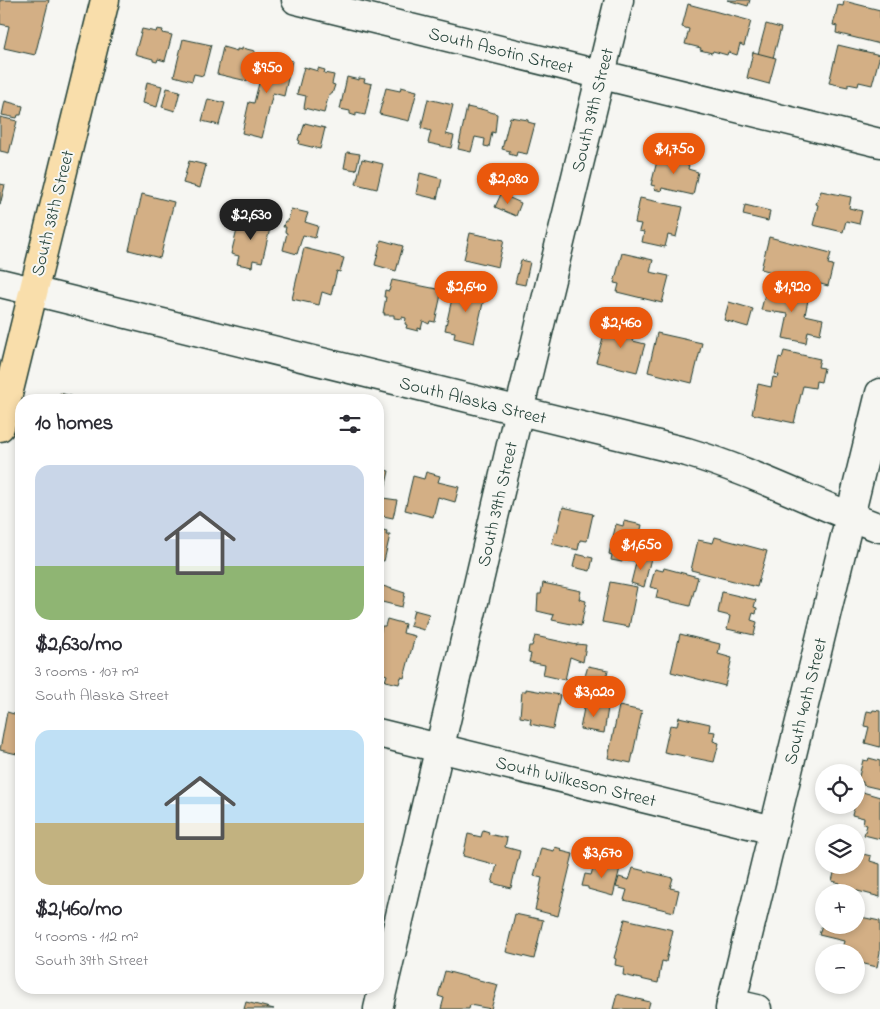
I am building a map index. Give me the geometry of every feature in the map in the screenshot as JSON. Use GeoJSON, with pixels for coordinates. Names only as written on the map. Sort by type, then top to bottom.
{"type":"FeatureCollection","features":[{"type":"Feature","properties":{"kind":"main road","name":"South 38th Street"},"geometry":{"type":"LineString","coordinates":[[0,427],[105,0]]}},
{"type":"Feature","properties":{"kind":"street","name":"South Asotin Street"},"geometry":{"type":"LineString","coordinates":[[296,0],[880,143]]}},
{"type":"Feature","properties":{"kind":"street","name":"South 39th Street"},"geometry":{"type":"LineString","coordinates":[[384,984],[519,411],[619,0]]}},
{"type":"Feature","properties":{"kind":"street","name":"South Alaska Street"},"geometry":{"type":"LineString","coordinates":[[0,283],[713,460],[880,528]]}},
{"type":"Feature","properties":{"kind":"street","name":"South 40th Street"},"geometry":{"type":"LineString","coordinates":[[739,1007],[773,830],[880,393]]}},
{"type":"Feature","properties":{"kind":"street","name":"South Wilkeson Street"},"geometry":{"type":"LineString","coordinates":[[384,734],[773,830]]}},
{"type":"Feature","properties":{"kind":"street","name":"South 39th Street"},"geometry":{"type":"LineString","coordinates":[[378,1009],[382,994]]}},
{"type":"Feature","properties":{"kind":"building"},"geometry":{"type":"Polygon","coordinates":[[[0,0],[49,0],[35,55],[4,48],[9,26],[0,24],[0,0]]]}},
{"type":"Feature","properties":{"kind":"building"},"geometry":{"type":"Polygon","coordinates":[[[727,0],[750,0],[748,6],[727,0]]]}},
{"type":"Feature","properties":{"kind":"building"},"geometry":{"type":"Polygon","coordinates":[[[844,1],[880,10],[880,44],[836,33],[837,26],[833,25],[838,5],[843,6],[844,1]]]}},
{"type":"Feature","properties":{"kind":"building"},"geometry":{"type":"Polygon","coordinates":[[[688,4],[751,21],[744,46],[740,44],[737,55],[728,52],[727,55],[713,51],[712,53],[685,44],[689,29],[682,27],[688,4]]]}},
{"type":"Feature","properties":{"kind":"building"},"geometry":{"type":"Polygon","coordinates":[[[766,24],[781,28],[773,58],[758,54],[766,24]]]}},
{"type":"Feature","properties":{"kind":"building"},"geometry":{"type":"Polygon","coordinates":[[[142,29],[156,32],[157,29],[163,30],[162,33],[172,35],[165,61],[158,59],[157,62],[135,54],[142,29]]]}},
{"type":"Feature","properties":{"kind":"building"},"geometry":{"type":"Polygon","coordinates":[[[183,39],[211,45],[203,76],[194,74],[192,81],[174,76],[183,39]]]}},
{"type":"Feature","properties":{"kind":"building"},"geometry":{"type":"Polygon","coordinates":[[[838,45],[880,55],[872,85],[859,82],[858,86],[848,84],[848,87],[829,83],[838,45]]]}},
{"type":"Feature","properties":{"kind":"building"},"geometry":{"type":"Polygon","coordinates":[[[223,47],[237,51],[237,49],[242,50],[242,48],[255,51],[253,69],[250,68],[247,81],[217,74],[223,47]]]}},
{"type":"Feature","properties":{"kind":"building"},"geometry":{"type":"Polygon","coordinates":[[[753,52],[776,58],[769,84],[747,78],[753,52]]]}},
{"type":"Feature","properties":{"kind":"building"},"geometry":{"type":"Polygon","coordinates":[[[267,55],[292,61],[284,96],[273,93],[262,138],[242,133],[249,102],[254,103],[267,55]]]}},
{"type":"Feature","properties":{"kind":"building"},"geometry":{"type":"Polygon","coordinates":[[[304,67],[318,71],[318,68],[325,70],[324,73],[334,75],[332,84],[335,85],[332,94],[329,94],[324,113],[304,108],[306,96],[297,94],[304,67]]]}},
{"type":"Feature","properties":{"kind":"building"},"geometry":{"type":"Polygon","coordinates":[[[347,77],[359,80],[359,78],[365,79],[364,82],[372,84],[365,115],[356,113],[356,116],[350,114],[350,111],[340,109],[347,77]]]}},
{"type":"Feature","properties":{"kind":"building"},"geometry":{"type":"Polygon","coordinates":[[[147,82],[162,86],[157,107],[143,103],[147,82]]]}},
{"type":"Feature","properties":{"kind":"building"},"geometry":{"type":"Polygon","coordinates":[[[401,87],[417,91],[409,121],[379,114],[386,88],[400,91],[401,87]]]}},
{"type":"Feature","properties":{"kind":"building"},"geometry":{"type":"Polygon","coordinates":[[[167,88],[180,91],[175,111],[162,107],[167,88]]]}},
{"type":"Feature","properties":{"kind":"building"},"geometry":{"type":"Polygon","coordinates":[[[208,99],[225,103],[219,125],[202,121],[208,99]]]}},
{"type":"Feature","properties":{"kind":"building"},"geometry":{"type":"Polygon","coordinates":[[[428,99],[453,105],[446,134],[454,136],[451,148],[428,143],[431,131],[421,128],[428,99]]]}},
{"type":"Feature","properties":{"kind":"building"},"geometry":{"type":"Polygon","coordinates":[[[5,101],[23,106],[21,115],[18,115],[17,118],[2,115],[5,101]]]}},
{"type":"Feature","properties":{"kind":"building"},"geometry":{"type":"Polygon","coordinates":[[[467,107],[497,114],[495,133],[492,132],[489,147],[484,146],[485,139],[475,137],[471,152],[458,149],[467,107]]]}},
{"type":"Feature","properties":{"kind":"building"},"geometry":{"type":"Polygon","coordinates":[[[0,117],[17,121],[9,153],[0,151],[0,117]]]}},
{"type":"Feature","properties":{"kind":"building"},"geometry":{"type":"Polygon","coordinates":[[[510,117],[528,120],[528,122],[535,124],[527,154],[517,152],[516,156],[509,154],[510,151],[502,149],[510,117]]]}},
{"type":"Feature","properties":{"kind":"building"},"geometry":{"type":"Polygon","coordinates":[[[305,123],[325,128],[320,149],[299,144],[300,141],[298,140],[305,123]]]}},
{"type":"Feature","properties":{"kind":"building"},"geometry":{"type":"Polygon","coordinates":[[[347,152],[360,154],[356,170],[344,168],[347,152]]]}},
{"type":"Feature","properties":{"kind":"building"},"geometry":{"type":"Polygon","coordinates":[[[659,153],[684,159],[683,164],[689,165],[688,169],[698,172],[693,195],[662,188],[661,191],[654,189],[655,186],[651,185],[659,153]]]}},
{"type":"Feature","properties":{"kind":"building"},"geometry":{"type":"Polygon","coordinates":[[[362,159],[383,164],[377,189],[356,184],[362,159]]]}},
{"type":"Feature","properties":{"kind":"building"},"geometry":{"type":"Polygon","coordinates":[[[189,161],[206,165],[200,188],[183,183],[189,161]]]}},
{"type":"Feature","properties":{"kind":"building"},"geometry":{"type":"Polygon","coordinates":[[[420,173],[442,179],[437,199],[416,194],[420,173]]]}},
{"type":"Feature","properties":{"kind":"building"},"geometry":{"type":"Polygon","coordinates":[[[0,184],[5,185],[0,205],[0,184]]]}},
{"type":"Feature","properties":{"kind":"building"},"geometry":{"type":"Polygon","coordinates":[[[821,191],[851,197],[849,208],[862,211],[859,224],[846,221],[843,232],[813,225],[818,205],[816,204],[821,191]]]}},
{"type":"Feature","properties":{"kind":"building"},"geometry":{"type":"Polygon","coordinates":[[[142,194],[174,202],[160,258],[129,250],[142,194]]]}},
{"type":"Feature","properties":{"kind":"building"},"geometry":{"type":"Polygon","coordinates":[[[501,194],[521,203],[516,216],[495,207],[501,194]]]}},
{"type":"Feature","properties":{"kind":"building"},"geometry":{"type":"Polygon","coordinates":[[[640,198],[683,207],[676,237],[668,235],[665,247],[642,242],[644,232],[639,231],[641,224],[635,223],[640,198]]]}},
{"type":"Feature","properties":{"kind":"building"},"geometry":{"type":"Polygon","coordinates":[[[745,205],[770,211],[768,221],[743,215],[745,205]]]}},
{"type":"Feature","properties":{"kind":"building"},"geometry":{"type":"Polygon","coordinates":[[[291,209],[308,213],[305,222],[318,226],[315,238],[303,235],[297,254],[283,250],[287,233],[285,232],[286,227],[283,227],[285,221],[288,221],[291,209]]]}},
{"type":"Feature","properties":{"kind":"building"},"geometry":{"type":"Polygon","coordinates":[[[259,217],[272,220],[262,262],[253,260],[252,267],[237,264],[239,256],[231,254],[240,218],[257,223],[259,217]]]}},
{"type":"Feature","properties":{"kind":"building"},"geometry":{"type":"Polygon","coordinates":[[[470,233],[504,240],[498,267],[464,259],[470,233]]]}},
{"type":"Feature","properties":{"kind":"building"},"geometry":{"type":"Polygon","coordinates":[[[769,237],[831,253],[828,264],[833,265],[828,286],[806,280],[805,282],[791,279],[792,277],[761,269],[769,237]]]}},
{"type":"Feature","properties":{"kind":"building"},"geometry":{"type":"Polygon","coordinates":[[[381,240],[403,246],[396,271],[375,265],[381,240]]]}},
{"type":"Feature","properties":{"kind":"building"},"geometry":{"type":"Polygon","coordinates":[[[304,248],[344,258],[340,272],[337,271],[331,295],[322,292],[319,305],[292,299],[304,248]]]}},
{"type":"Feature","properties":{"kind":"building"},"geometry":{"type":"Polygon","coordinates":[[[622,253],[653,260],[650,272],[669,276],[662,303],[617,292],[619,284],[614,283],[622,253]]]}},
{"type":"Feature","properties":{"kind":"building"},"geometry":{"type":"Polygon","coordinates":[[[521,260],[530,262],[525,285],[515,283],[521,260]]]}},
{"type":"Feature","properties":{"kind":"building"},"geometry":{"type":"Polygon","coordinates":[[[392,280],[442,290],[435,322],[430,321],[429,324],[423,321],[421,329],[418,328],[418,331],[406,328],[406,318],[394,318],[394,315],[384,315],[385,290],[389,291],[392,280]]]}},
{"type":"Feature","properties":{"kind":"building"},"geometry":{"type":"Polygon","coordinates":[[[461,282],[479,286],[478,292],[485,294],[474,343],[454,338],[455,332],[445,330],[453,294],[460,296],[461,282]]]}},
{"type":"Feature","properties":{"kind":"building"},"geometry":{"type":"Polygon","coordinates":[[[767,286],[809,295],[805,315],[823,319],[820,334],[808,331],[806,343],[783,338],[788,314],[761,310],[767,286]]]}},
{"type":"Feature","properties":{"kind":"building"},"geometry":{"type":"Polygon","coordinates":[[[729,302],[753,309],[748,327],[724,320],[729,302]]]}},
{"type":"Feature","properties":{"kind":"building"},"geometry":{"type":"Polygon","coordinates":[[[618,324],[636,329],[633,341],[645,344],[637,372],[596,362],[606,327],[616,330],[618,324]]]}},
{"type":"Feature","properties":{"kind":"building"},"geometry":{"type":"Polygon","coordinates":[[[657,333],[702,343],[692,383],[648,372],[657,333]]]}},
{"type":"Feature","properties":{"kind":"building"},"geometry":{"type":"Polygon","coordinates":[[[784,351],[820,359],[818,367],[824,368],[821,382],[816,381],[815,388],[803,386],[794,423],[752,414],[758,384],[771,387],[773,377],[778,378],[779,375],[775,374],[779,357],[782,358],[784,351]]]}},
{"type":"Feature","properties":{"kind":"building"},"geometry":{"type":"Polygon","coordinates":[[[384,467],[386,467],[385,470],[389,471],[384,494],[384,467]]]}},
{"type":"Feature","properties":{"kind":"building"},"geometry":{"type":"Polygon","coordinates":[[[426,472],[440,476],[438,482],[459,487],[455,502],[438,497],[433,517],[405,510],[413,476],[424,479],[426,472]]]}},
{"type":"Feature","properties":{"kind":"building"},"geometry":{"type":"Polygon","coordinates":[[[384,498],[397,500],[393,518],[384,516],[384,498]]]}},
{"type":"Feature","properties":{"kind":"building"},"geometry":{"type":"Polygon","coordinates":[[[563,507],[593,514],[587,541],[580,540],[578,550],[552,544],[563,507]]]}},
{"type":"Feature","properties":{"kind":"building"},"geometry":{"type":"Polygon","coordinates":[[[624,521],[642,525],[639,538],[645,539],[643,548],[638,547],[635,561],[623,559],[622,562],[611,560],[612,555],[609,554],[616,524],[623,526],[624,521]]]}},
{"type":"Feature","properties":{"kind":"building"},"geometry":{"type":"Polygon","coordinates":[[[384,530],[387,531],[386,535],[390,535],[384,561],[384,530]]]}},
{"type":"Feature","properties":{"kind":"building"},"geometry":{"type":"Polygon","coordinates":[[[715,537],[767,551],[757,587],[691,570],[698,540],[713,543],[715,537]]]}},
{"type":"Feature","properties":{"kind":"building"},"geometry":{"type":"Polygon","coordinates":[[[576,554],[593,558],[590,571],[573,567],[576,554]]]}},
{"type":"Feature","properties":{"kind":"building"},"geometry":{"type":"Polygon","coordinates":[[[638,555],[651,558],[644,587],[631,583],[638,555]]]}},
{"type":"Feature","properties":{"kind":"building"},"geometry":{"type":"Polygon","coordinates":[[[664,568],[698,577],[690,606],[656,598],[658,589],[650,587],[655,569],[663,571],[664,568]]]}},
{"type":"Feature","properties":{"kind":"building"},"geometry":{"type":"Polygon","coordinates":[[[610,582],[637,587],[629,627],[602,622],[610,582]]]}},
{"type":"Feature","properties":{"kind":"building"},"geometry":{"type":"Polygon","coordinates":[[[543,583],[581,591],[579,599],[586,601],[581,626],[552,620],[554,615],[537,611],[538,594],[541,594],[543,583]]]}},
{"type":"Feature","properties":{"kind":"building"},"geometry":{"type":"Polygon","coordinates":[[[384,586],[405,593],[402,607],[384,602],[384,586]]]}},
{"type":"Feature","properties":{"kind":"building"},"geometry":{"type":"Polygon","coordinates":[[[722,592],[756,600],[754,607],[757,608],[756,614],[753,613],[751,620],[757,622],[754,635],[727,629],[730,616],[718,613],[722,592]]]}},
{"type":"Feature","properties":{"kind":"building"},"geometry":{"type":"Polygon","coordinates":[[[414,610],[429,614],[424,630],[410,626],[414,610]]]}},
{"type":"Feature","properties":{"kind":"building"},"geometry":{"type":"Polygon","coordinates":[[[387,619],[405,624],[403,633],[415,636],[404,678],[401,677],[399,684],[385,681],[387,675],[384,674],[385,626],[387,619]]]}},
{"type":"Feature","properties":{"kind":"building"},"geometry":{"type":"Polygon","coordinates":[[[680,634],[720,644],[718,654],[732,658],[725,686],[671,672],[680,634]]]}},
{"type":"Feature","properties":{"kind":"building"},"geometry":{"type":"Polygon","coordinates":[[[535,636],[577,645],[586,645],[583,662],[570,657],[565,680],[543,675],[545,665],[529,662],[531,654],[528,653],[529,646],[532,646],[535,636]]]}},
{"type":"Feature","properties":{"kind":"building"},"geometry":{"type":"Polygon","coordinates":[[[588,666],[608,670],[604,688],[583,683],[588,666]]]}},
{"type":"Feature","properties":{"kind":"building"},"geometry":{"type":"Polygon","coordinates":[[[526,689],[560,695],[553,729],[530,724],[531,719],[520,717],[522,691],[526,691],[526,689]]]}},
{"type":"Feature","properties":{"kind":"building"},"geometry":{"type":"Polygon","coordinates":[[[585,703],[608,708],[604,733],[580,729],[585,703]]]}},
{"type":"Feature","properties":{"kind":"building"},"geometry":{"type":"Polygon","coordinates":[[[619,706],[642,711],[631,763],[608,758],[619,706]]]}},
{"type":"Feature","properties":{"kind":"building"},"geometry":{"type":"Polygon","coordinates":[[[873,710],[880,711],[880,747],[865,743],[869,727],[864,726],[867,711],[872,712],[873,710]]]}},
{"type":"Feature","properties":{"kind":"building"},"geometry":{"type":"Polygon","coordinates":[[[7,712],[15,714],[15,754],[0,750],[7,712]]]}},
{"type":"Feature","properties":{"kind":"building"},"geometry":{"type":"Polygon","coordinates":[[[679,717],[710,724],[709,731],[715,732],[713,741],[719,743],[714,762],[664,752],[670,725],[677,726],[679,717]]]}},
{"type":"Feature","properties":{"kind":"building"},"geometry":{"type":"Polygon","coordinates":[[[869,758],[880,761],[880,789],[865,785],[865,764],[862,764],[863,760],[868,761],[869,758]]]}},
{"type":"Feature","properties":{"kind":"building"},"geometry":{"type":"Polygon","coordinates":[[[865,793],[880,797],[880,839],[865,835],[867,825],[863,824],[864,818],[852,815],[865,814],[865,793]]]}},
{"type":"Feature","properties":{"kind":"building"},"geometry":{"type":"Polygon","coordinates":[[[483,830],[489,832],[488,834],[507,838],[505,847],[520,851],[511,888],[492,883],[497,865],[463,856],[468,834],[481,837],[483,830]]]}},
{"type":"Feature","properties":{"kind":"building"},"geometry":{"type":"Polygon","coordinates":[[[555,847],[562,849],[561,851],[573,854],[558,916],[535,910],[542,878],[534,876],[541,848],[554,851],[555,847]]]}},
{"type":"Feature","properties":{"kind":"building"},"geometry":{"type":"Polygon","coordinates":[[[865,854],[871,856],[870,861],[880,864],[880,897],[865,893],[865,884],[840,884],[832,881],[834,874],[865,874],[865,854]]]}},
{"type":"Feature","properties":{"kind":"building"},"geometry":{"type":"Polygon","coordinates":[[[595,861],[620,868],[613,896],[582,886],[585,874],[591,875],[595,861]]]}},
{"type":"Feature","properties":{"kind":"building"},"geometry":{"type":"Polygon","coordinates":[[[633,868],[673,878],[670,888],[679,890],[674,912],[624,900],[627,890],[616,887],[619,877],[629,880],[633,868]]]}},
{"type":"Feature","properties":{"kind":"building"},"geometry":{"type":"Polygon","coordinates":[[[515,914],[543,920],[534,959],[506,952],[515,914]]]}},
{"type":"Feature","properties":{"kind":"building"},"geometry":{"type":"Polygon","coordinates":[[[865,918],[880,921],[880,952],[877,967],[865,964],[865,944],[843,944],[844,941],[819,935],[865,934],[865,918]]]}},
{"type":"Feature","properties":{"kind":"building"},"geometry":{"type":"Polygon","coordinates":[[[625,919],[673,930],[666,962],[662,961],[658,983],[623,975],[624,967],[615,965],[616,959],[614,958],[625,919]]]}},
{"type":"Feature","properties":{"kind":"building"},"geometry":{"type":"Polygon","coordinates":[[[445,971],[498,985],[491,1009],[470,1005],[469,1009],[441,1009],[444,998],[438,996],[445,971]]]}},
{"type":"Feature","properties":{"kind":"building"},"geometry":{"type":"Polygon","coordinates":[[[617,994],[650,1002],[648,1009],[613,1009],[617,994]]]}},
{"type":"Feature","properties":{"kind":"building"},"geometry":{"type":"Polygon","coordinates":[[[246,1002],[274,1009],[244,1009],[246,1002]]]}}]}
